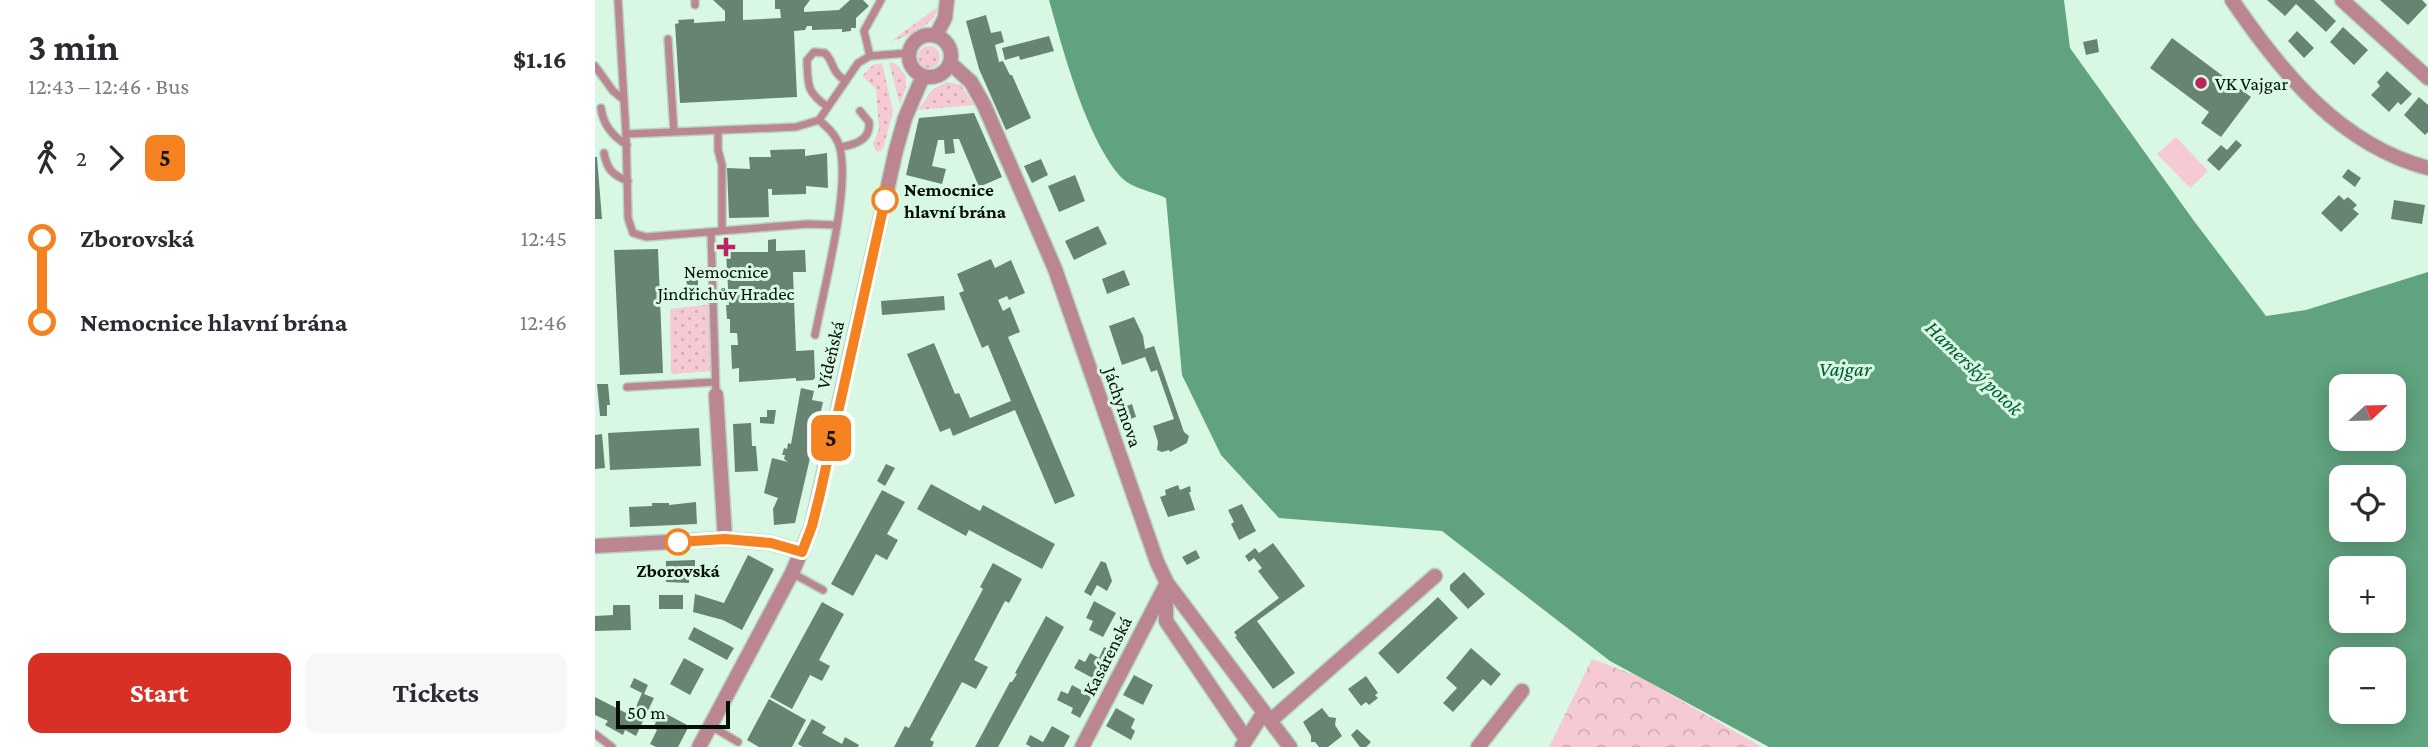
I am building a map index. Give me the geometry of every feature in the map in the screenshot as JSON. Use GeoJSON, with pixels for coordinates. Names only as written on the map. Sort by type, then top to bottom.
{"type":"FeatureCollection","features":[{"type":"Feature","properties":{"kind":"street"},"geometry":{"type":"LineString","coordinates":[[936,35],[945,18],[947,0]]}},
{"type":"Feature","properties":{"kind":"street"},"geometry":{"type":"LineString","coordinates":[[2232,0],[2262,42],[2325,114],[2353,135],[2415,165],[2428,168]]}},
{"type":"Feature","properties":{"kind":"street"},"geometry":{"type":"LineString","coordinates":[[2342,0],[2428,78]]}},
{"type":"Feature","properties":{"kind":"street"},"geometry":{"type":"LineString","coordinates":[[936,35],[951,49],[950,63],[947,69],[936,77],[923,76],[911,67],[908,53],[918,37],[936,35]]}},
{"type":"Feature","properties":{"kind":"street","name":"Jáchymova"},"geometry":{"type":"LineString","coordinates":[[950,63],[971,82],[984,105],[1055,270],[1152,549],[1167,583],[1290,747]]}},
{"type":"Feature","properties":{"kind":"street","name":"Vídeňská"},"geometry":{"type":"LineString","coordinates":[[699,747],[792,573],[812,526],[896,150],[905,118],[923,76]]}},
{"type":"Feature","properties":{"kind":"street"},"geometry":{"type":"LineString","coordinates":[[715,389],[725,539]]}},
{"type":"Feature","properties":{"kind":"street"},"geometry":{"type":"LineString","coordinates":[[595,546],[725,539],[771,543],[802,552]]}},
{"type":"Feature","properties":{"kind":"street"},"geometry":{"type":"LineString","coordinates":[[1167,583],[1166,621],[1244,743],[1267,717],[1435,576]]}},
{"type":"Feature","properties":{"kind":"street","name":"Kasárenská"},"geometry":{"type":"LineString","coordinates":[[1081,747],[1167,583]]}},
{"type":"Feature","properties":{"kind":"street"},"geometry":{"type":"LineString","coordinates":[[1478,747],[1522,691]]}},
{"type":"Feature","properties":{"kind":"lane"},"geometry":{"type":"LineString","coordinates":[[618,0],[627,145],[628,218],[633,233],[646,237],[711,233],[722,229],[836,225]]}},
{"type":"Feature","properties":{"kind":"lane"},"geometry":{"type":"LineString","coordinates":[[870,56],[864,31],[881,0]]}},
{"type":"Feature","properties":{"kind":"lane"},"geometry":{"type":"LineString","coordinates":[[668,39],[674,132]]}},
{"type":"Feature","properties":{"kind":"lane"},"geometry":{"type":"LineString","coordinates":[[828,107],[810,92],[807,60],[814,52],[825,53],[832,68],[846,81]]}},
{"type":"Feature","properties":{"kind":"lane"},"geometry":{"type":"LineString","coordinates":[[626,134],[796,127],[819,120],[858,63],[870,56],[908,53]]}},
{"type":"Feature","properties":{"kind":"lane"},"geometry":{"type":"LineString","coordinates":[[595,66],[613,91],[624,100]]}},
{"type":"Feature","properties":{"kind":"lane"},"geometry":{"type":"LineString","coordinates":[[601,108],[602,120],[616,138],[627,145]]}},
{"type":"Feature","properties":{"kind":"lane"},"geometry":{"type":"LineString","coordinates":[[840,147],[860,142],[867,135],[869,122],[860,111]]}},
{"type":"Feature","properties":{"kind":"lane"},"geometry":{"type":"LineString","coordinates":[[815,335],[842,191],[840,147],[835,137],[819,120]]}},
{"type":"Feature","properties":{"kind":"lane"},"geometry":{"type":"LineString","coordinates":[[718,131],[718,150],[722,165],[722,229]]}},
{"type":"Feature","properties":{"kind":"lane"},"geometry":{"type":"LineString","coordinates":[[604,153],[607,168],[615,177],[628,181]]}},
{"type":"Feature","properties":{"kind":"lane"},"geometry":{"type":"LineString","coordinates":[[627,387],[715,389],[711,233]]}},
{"type":"Feature","properties":{"kind":"lane"},"geometry":{"type":"LineString","coordinates":[[792,573],[823,590]]}},
{"type":"Feature","properties":{"kind":"lane"},"geometry":{"type":"LineString","coordinates":[[711,725],[738,742]]}},
{"type":"Feature","properties":{"kind":"lane"},"geometry":{"type":"LineString","coordinates":[[595,734],[612,747]]}},
{"type":"Feature","properties":{"kind":"green space"},"geometry":{"type":"Polygon","coordinates":[[[939,6],[932,20],[926,25],[912,34],[890,42],[939,6]]]}},
{"type":"Feature","properties":{"kind":"green space"},"geometry":{"type":"Polygon","coordinates":[[[929,46],[937,49],[940,57],[937,65],[929,68],[921,65],[918,57],[921,49],[929,46]]]}},
{"type":"Feature","properties":{"kind":"green space"},"geometry":{"type":"Polygon","coordinates":[[[889,62],[896,64],[906,76],[906,87],[900,105],[889,62]]]}},
{"type":"Feature","properties":{"kind":"green space"},"geometry":{"type":"Polygon","coordinates":[[[882,63],[893,111],[883,149],[877,152],[873,144],[879,129],[876,89],[862,76],[873,65],[882,63]]]}},
{"type":"Feature","properties":{"kind":"green space"},"geometry":{"type":"Polygon","coordinates":[[[947,82],[961,85],[974,105],[918,110],[932,90],[947,82]]]}},
{"type":"Feature","properties":{"kind":"green space"},"geometry":{"type":"Polygon","coordinates":[[[2176,137],[2208,171],[2190,188],[2157,154],[2176,137]]]}},
{"type":"Feature","properties":{"kind":"green space"},"geometry":{"type":"Polygon","coordinates":[[[712,304],[714,371],[671,374],[670,309],[712,304]]]}},
{"type":"Feature","properties":{"kind":"green space"},"geometry":{"type":"Polygon","coordinates":[[[1592,659],[1638,676],[1762,747],[1549,747],[1592,659]]]}},
{"type":"Feature","properties":{"kind":"water","name":"Vajgar"},"geometry":{"type":"Polygon","coordinates":[[[1049,0],[2064,0],[2070,48],[2266,316],[2306,310],[2428,272],[2428,747],[1769,747],[1610,661],[1442,531],[1279,518],[1221,455],[1182,375],[1166,198],[1126,181],[1109,162],[1087,119],[1049,0]]]}},
{"type":"Feature","properties":{"kind":"building"},"geometry":{"type":"Polygon","coordinates":[[[713,0],[743,0],[743,20],[781,18],[780,9],[775,9],[775,0],[810,0],[804,12],[839,10],[850,0],[863,0],[869,6],[856,18],[856,28],[851,28],[851,31],[812,30],[812,26],[807,26],[805,30],[794,31],[797,97],[680,103],[675,24],[679,23],[678,20],[694,19],[694,23],[725,21],[725,11],[713,0]]]}},
{"type":"Feature","properties":{"kind":"building"},"geometry":{"type":"Polygon","coordinates":[[[2267,0],[2314,0],[2336,21],[2326,32],[2296,4],[2285,16],[2267,0]]]}},
{"type":"Feature","properties":{"kind":"building"},"geometry":{"type":"Polygon","coordinates":[[[2380,0],[2422,0],[2427,5],[2408,25],[2380,0]]]}},
{"type":"Feature","properties":{"kind":"building"},"geometry":{"type":"Polygon","coordinates":[[[986,15],[991,33],[1001,31],[1004,42],[995,45],[999,62],[1003,61],[1012,75],[1031,118],[1006,130],[979,69],[966,21],[986,15]]]}},
{"type":"Feature","properties":{"kind":"building"},"geometry":{"type":"Polygon","coordinates":[[[2343,27],[2368,50],[2354,65],[2330,42],[2343,27]]]}},
{"type":"Feature","properties":{"kind":"building"},"geometry":{"type":"Polygon","coordinates":[[[2297,31],[2314,48],[2304,58],[2288,41],[2297,31]]]}},
{"type":"Feature","properties":{"kind":"building"},"geometry":{"type":"Polygon","coordinates":[[[1049,36],[1054,51],[1020,60],[1019,56],[1005,60],[1002,48],[1049,36]]]}},
{"type":"Feature","properties":{"kind":"building","name":"VK Vajgar"},"geometry":{"type":"Polygon","coordinates":[[[2172,38],[2251,97],[2221,137],[2201,123],[2209,112],[2150,68],[2172,38]]]}},
{"type":"Feature","properties":{"kind":"building"},"geometry":{"type":"Polygon","coordinates":[[[2097,39],[2099,52],[2086,55],[2083,42],[2097,39]]]}},
{"type":"Feature","properties":{"kind":"building"},"geometry":{"type":"Polygon","coordinates":[[[2387,71],[2412,94],[2401,105],[2398,102],[2389,112],[2371,95],[2380,86],[2377,82],[2387,71]]]}},
{"type":"Feature","properties":{"kind":"building"},"geometry":{"type":"Polygon","coordinates":[[[2419,97],[2428,105],[2428,132],[2425,135],[2404,115],[2419,97]]]}},
{"type":"Feature","properties":{"kind":"building"},"geometry":{"type":"Polygon","coordinates":[[[974,113],[1002,177],[979,187],[959,139],[953,139],[955,153],[945,154],[944,140],[938,140],[932,166],[946,169],[942,184],[906,175],[919,118],[974,113]]]}},
{"type":"Feature","properties":{"kind":"building"},"geometry":{"type":"Polygon","coordinates":[[[2236,140],[2242,145],[2219,171],[2207,160],[2221,145],[2227,150],[2236,140]]]}},
{"type":"Feature","properties":{"kind":"building"},"geometry":{"type":"Polygon","coordinates":[[[805,149],[805,156],[827,153],[828,188],[806,186],[806,194],[772,195],[772,189],[768,189],[769,217],[729,218],[727,168],[750,169],[749,157],[771,157],[770,150],[805,149]]]}},
{"type":"Feature","properties":{"kind":"building"},"geometry":{"type":"Polygon","coordinates":[[[597,157],[602,219],[595,219],[597,157]]]}},
{"type":"Feature","properties":{"kind":"building"},"geometry":{"type":"Polygon","coordinates":[[[1041,159],[1048,175],[1032,183],[1024,166],[1041,159]]]}},
{"type":"Feature","properties":{"kind":"building"},"geometry":{"type":"Polygon","coordinates":[[[2348,169],[2361,178],[2355,187],[2342,177],[2348,169]]]}},
{"type":"Feature","properties":{"kind":"building"},"geometry":{"type":"Polygon","coordinates":[[[1075,175],[1085,201],[1059,212],[1048,186],[1075,175]]]}},
{"type":"Feature","properties":{"kind":"building"},"geometry":{"type":"Polygon","coordinates":[[[2339,195],[2344,200],[2348,197],[2357,205],[2353,209],[2359,214],[2341,232],[2321,213],[2339,195]]]}},
{"type":"Feature","properties":{"kind":"building"},"geometry":{"type":"Polygon","coordinates":[[[2394,200],[2425,205],[2422,224],[2391,219],[2394,200]]]}},
{"type":"Feature","properties":{"kind":"building"},"geometry":{"type":"Polygon","coordinates":[[[1098,226],[1107,244],[1074,260],[1065,241],[1098,226]]]}},
{"type":"Feature","properties":{"kind":"building"},"geometry":{"type":"Polygon","coordinates":[[[776,239],[776,251],[805,250],[806,272],[793,272],[796,351],[814,350],[815,378],[739,382],[739,368],[732,369],[731,345],[738,345],[737,333],[730,333],[730,319],[727,319],[726,305],[729,305],[726,252],[768,252],[768,240],[776,239]]]}},
{"type":"Feature","properties":{"kind":"building"},"geometry":{"type":"Polygon","coordinates":[[[658,249],[663,373],[620,375],[614,250],[658,249]]]}},
{"type":"Feature","properties":{"kind":"building"},"geometry":{"type":"Polygon","coordinates":[[[991,259],[995,268],[1011,260],[1025,293],[1009,300],[1007,296],[998,300],[1003,311],[1010,307],[1020,332],[1008,337],[1075,496],[1055,504],[1015,410],[953,436],[950,428],[940,432],[907,354],[934,343],[955,394],[959,393],[970,418],[1011,401],[988,345],[982,348],[959,293],[964,291],[957,274],[991,259]]]}},
{"type":"Feature","properties":{"kind":"building"},"geometry":{"type":"Polygon","coordinates":[[[1124,270],[1130,285],[1107,294],[1102,279],[1124,270]]]}},
{"type":"Feature","properties":{"kind":"building"},"geometry":{"type":"Polygon","coordinates":[[[686,275],[698,275],[698,288],[687,288],[686,275]]]}},
{"type":"Feature","properties":{"kind":"building"},"geometry":{"type":"Polygon","coordinates":[[[944,296],[945,310],[882,315],[881,301],[944,296]]]}},
{"type":"Feature","properties":{"kind":"building"},"geometry":{"type":"Polygon","coordinates":[[[1134,317],[1143,336],[1145,349],[1154,346],[1184,432],[1189,436],[1187,443],[1170,452],[1157,450],[1158,442],[1153,426],[1174,419],[1157,370],[1151,372],[1145,357],[1122,365],[1109,326],[1134,317]]]}},
{"type":"Feature","properties":{"kind":"building"},"geometry":{"type":"Polygon","coordinates":[[[597,384],[608,384],[610,405],[607,405],[607,416],[600,416],[597,384]]]}},
{"type":"Feature","properties":{"kind":"building"},"geometry":{"type":"Polygon","coordinates":[[[801,388],[814,391],[812,400],[823,402],[795,523],[774,525],[773,509],[778,498],[764,493],[772,458],[788,462],[784,459],[785,455],[782,455],[788,443],[791,444],[801,388]]]}},
{"type":"Feature","properties":{"kind":"building"},"geometry":{"type":"Polygon","coordinates":[[[1132,404],[1136,417],[1121,422],[1116,410],[1132,404]]]}},
{"type":"Feature","properties":{"kind":"building"},"geometry":{"type":"Polygon","coordinates":[[[767,410],[776,410],[774,424],[760,423],[760,417],[767,417],[767,410]]]}},
{"type":"Feature","properties":{"kind":"building"},"geometry":{"type":"Polygon","coordinates":[[[751,423],[752,446],[756,446],[758,471],[735,472],[733,424],[751,423]]]}},
{"type":"Feature","properties":{"kind":"building"},"geometry":{"type":"Polygon","coordinates":[[[699,428],[701,466],[610,470],[608,433],[699,428]]]}},
{"type":"Feature","properties":{"kind":"building"},"geometry":{"type":"Polygon","coordinates":[[[602,434],[605,468],[595,469],[595,435],[602,434]]]}},
{"type":"Feature","properties":{"kind":"building"},"geometry":{"type":"Polygon","coordinates":[[[886,464],[895,468],[885,486],[877,481],[886,464]]]}},
{"type":"Feature","properties":{"kind":"building"},"geometry":{"type":"Polygon","coordinates":[[[931,484],[980,511],[983,505],[1055,544],[1042,569],[969,530],[966,536],[917,509],[931,484]]]}},
{"type":"Feature","properties":{"kind":"building"},"geometry":{"type":"Polygon","coordinates":[[[1178,485],[1180,490],[1190,486],[1189,492],[1195,510],[1168,517],[1160,497],[1166,495],[1165,490],[1178,485]]]}},
{"type":"Feature","properties":{"kind":"building"},"geometry":{"type":"Polygon","coordinates":[[[882,490],[905,502],[887,534],[898,540],[887,560],[876,554],[853,596],[831,584],[882,490]]]}},
{"type":"Feature","properties":{"kind":"building"},"geometry":{"type":"Polygon","coordinates":[[[696,502],[697,524],[630,527],[629,507],[652,506],[652,503],[669,505],[696,502]]]}},
{"type":"Feature","properties":{"kind":"building"},"geometry":{"type":"Polygon","coordinates":[[[1242,504],[1256,531],[1239,540],[1228,510],[1242,504]]]}},
{"type":"Feature","properties":{"kind":"building"},"geometry":{"type":"Polygon","coordinates":[[[1273,543],[1305,586],[1257,621],[1295,673],[1273,689],[1234,632],[1279,598],[1258,571],[1262,568],[1254,558],[1249,562],[1245,556],[1255,548],[1259,553],[1273,543]]]}},
{"type":"Feature","properties":{"kind":"building"},"geometry":{"type":"Polygon","coordinates":[[[1196,550],[1200,558],[1187,565],[1182,557],[1196,550]]]}},
{"type":"Feature","properties":{"kind":"building"},"geometry":{"type":"Polygon","coordinates":[[[748,555],[774,569],[742,630],[723,620],[693,612],[695,594],[724,603],[748,555]]]}},
{"type":"Feature","properties":{"kind":"building"},"geometry":{"type":"Polygon","coordinates":[[[695,560],[695,576],[689,576],[689,583],[666,582],[666,561],[695,560]]]}},
{"type":"Feature","properties":{"kind":"building"},"geometry":{"type":"Polygon","coordinates":[[[1101,561],[1106,563],[1112,581],[1107,591],[1097,585],[1091,596],[1084,592],[1101,561]]]}},
{"type":"Feature","properties":{"kind":"building"},"geometry":{"type":"Polygon","coordinates":[[[993,563],[1022,579],[1009,603],[1005,601],[974,660],[988,667],[976,689],[962,682],[930,740],[934,742],[932,747],[894,747],[905,726],[909,728],[983,589],[980,587],[993,563]]]}},
{"type":"Feature","properties":{"kind":"building"},"geometry":{"type":"Polygon","coordinates":[[[1464,572],[1485,594],[1468,609],[1450,590],[1450,585],[1464,572]]]}},
{"type":"Feature","properties":{"kind":"building"},"geometry":{"type":"Polygon","coordinates":[[[659,595],[683,595],[683,609],[659,609],[659,595]]]}},
{"type":"Feature","properties":{"kind":"building"},"geometry":{"type":"Polygon","coordinates":[[[1438,597],[1458,618],[1398,674],[1378,653],[1438,597]]]}},
{"type":"Feature","properties":{"kind":"building"},"geometry":{"type":"Polygon","coordinates":[[[1094,601],[1116,613],[1103,637],[1089,630],[1093,621],[1086,618],[1094,601]]]}},
{"type":"Feature","properties":{"kind":"building"},"geometry":{"type":"Polygon","coordinates":[[[822,602],[844,614],[819,660],[830,666],[822,681],[810,675],[792,709],[770,697],[822,602]]]}},
{"type":"Feature","properties":{"kind":"building"},"geometry":{"type":"Polygon","coordinates":[[[613,605],[630,605],[631,630],[595,631],[595,616],[613,615],[613,605]]]}},
{"type":"Feature","properties":{"kind":"building"},"geometry":{"type":"Polygon","coordinates":[[[1046,616],[1064,627],[998,747],[975,747],[1017,674],[1015,673],[1046,616]]]}},
{"type":"Feature","properties":{"kind":"building"},"geometry":{"type":"Polygon","coordinates":[[[694,627],[734,648],[727,660],[688,639],[694,627]]]}},
{"type":"Feature","properties":{"kind":"building"},"geometry":{"type":"Polygon","coordinates":[[[1104,647],[1116,653],[1100,682],[1074,668],[1079,659],[1085,662],[1090,653],[1099,658],[1104,647]]]}},
{"type":"Feature","properties":{"kind":"building"},"geometry":{"type":"Polygon","coordinates":[[[1471,648],[1501,674],[1491,686],[1483,679],[1453,712],[1443,703],[1457,688],[1446,678],[1471,648]]]}},
{"type":"Feature","properties":{"kind":"building"},"geometry":{"type":"Polygon","coordinates":[[[684,658],[704,669],[690,695],[670,684],[684,658]]]}},
{"type":"Feature","properties":{"kind":"building"},"geometry":{"type":"Polygon","coordinates":[[[1134,675],[1153,685],[1143,705],[1123,695],[1134,675]]]}},
{"type":"Feature","properties":{"kind":"building"},"geometry":{"type":"Polygon","coordinates":[[[1366,676],[1378,693],[1375,695],[1378,698],[1369,705],[1366,702],[1361,706],[1348,689],[1366,676]]]}},
{"type":"Feature","properties":{"kind":"building"},"geometry":{"type":"Polygon","coordinates":[[[634,678],[648,685],[644,694],[654,698],[636,736],[625,730],[623,735],[605,725],[608,721],[595,715],[595,697],[632,716],[642,693],[630,687],[634,678]]]}},
{"type":"Feature","properties":{"kind":"building"},"geometry":{"type":"Polygon","coordinates":[[[1072,685],[1092,696],[1080,718],[1071,713],[1073,708],[1057,700],[1061,691],[1068,694],[1072,685]]]}},
{"type":"Feature","properties":{"kind":"building"},"geometry":{"type":"Polygon","coordinates":[[[769,699],[806,720],[792,747],[759,747],[747,740],[769,699]]]}},
{"type":"Feature","properties":{"kind":"building"},"geometry":{"type":"Polygon","coordinates":[[[1116,708],[1135,719],[1131,728],[1135,731],[1131,740],[1106,726],[1116,708]]]}},
{"type":"Feature","properties":{"kind":"building"},"geometry":{"type":"Polygon","coordinates":[[[1322,708],[1329,717],[1336,718],[1335,725],[1342,736],[1328,747],[1319,747],[1315,742],[1311,742],[1311,736],[1303,722],[1322,708]]]}},
{"type":"Feature","properties":{"kind":"building"},"geometry":{"type":"Polygon","coordinates":[[[661,711],[689,726],[678,747],[656,747],[650,744],[657,730],[653,728],[656,722],[653,721],[661,711]]]}},
{"type":"Feature","properties":{"kind":"building"},"geometry":{"type":"Polygon","coordinates":[[[812,719],[826,727],[822,733],[842,744],[845,737],[859,745],[858,747],[803,747],[798,744],[812,719]]]}},
{"type":"Feature","properties":{"kind":"building"},"geometry":{"type":"Polygon","coordinates":[[[1052,726],[1070,736],[1064,747],[1031,747],[1026,744],[1030,735],[1043,742],[1052,726]]]}},
{"type":"Feature","properties":{"kind":"building"},"geometry":{"type":"Polygon","coordinates":[[[1357,729],[1371,742],[1366,747],[1360,747],[1351,735],[1357,729]]]}},
{"type":"Feature","properties":{"kind":"bus line","name":"5"},"geometry":{"type":"LineString","coordinates":[[678,542],[725,539],[771,543],[802,552],[820,494],[885,200]]}},
{"type":"Feature","properties":{"kind":"place","name":"VK Vajgar"},"geometry":{"type":"Point","coordinates":[2201,83]}},
{"type":"Feature","properties":{"kind":"place","name":"Nemocnice hlavní brána"},"geometry":{"type":"Point","coordinates":[885,200]}},
{"type":"Feature","properties":{"kind":"place","name":"Nemocnice Jindřichův Hradec"},"geometry":{"type":"Point","coordinates":[726,247]}},
{"type":"Feature","properties":{"kind":"place","name":"Zborovská"},"geometry":{"type":"Point","coordinates":[678,542]}},
{"type":"Feature","properties":{"kind":"water label","name":"Hamerský potok"},"geometry":{"type":"Point","coordinates":[1974,368]}}]}
